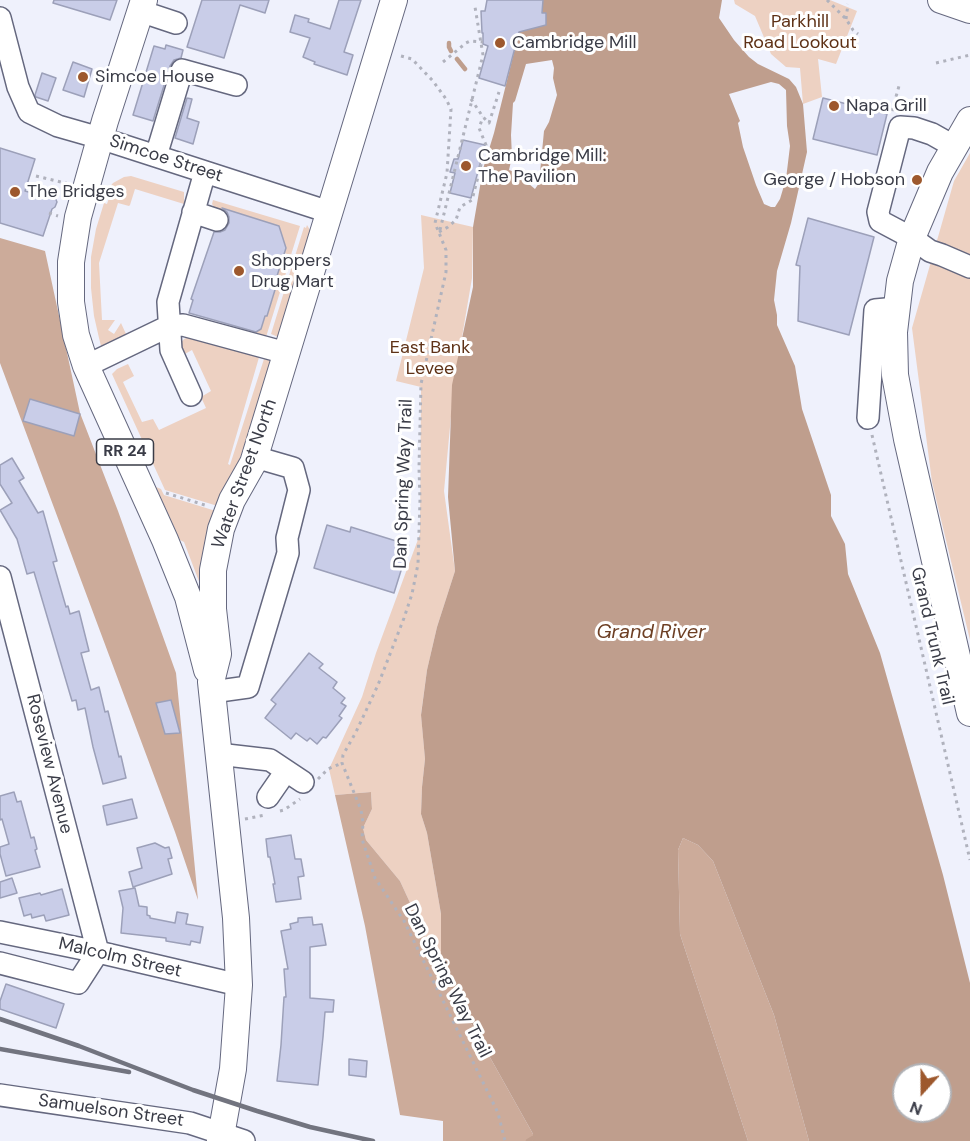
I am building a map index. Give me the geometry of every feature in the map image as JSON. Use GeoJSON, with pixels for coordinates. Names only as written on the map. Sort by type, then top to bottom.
{"type":"FeatureCollection","features":[{"type":"Feature","properties":{"kind":"main road","name":"Water Street North"},"geometry":{"type":"LineString","coordinates":[[228,1139],[239,985],[236,918],[211,687],[218,654],[213,609],[213,570],[221,529],[227,512],[255,457],[394,0]]}},
{"type":"Feature","properties":{"kind":"main road"},"geometry":{"type":"LineString","coordinates":[[941,0],[970,10]]}},
{"type":"Feature","properties":{"kind":"main road","name":"RR 24"},"geometry":{"type":"LineString","coordinates":[[142,6],[100,138],[78,217],[70,262],[70,302],[76,335],[86,366],[151,508],[188,597],[211,687]]}},
{"type":"Feature","properties":{"kind":"main road"},"geometry":{"type":"LineString","coordinates":[[970,120],[940,172],[912,238],[900,281],[894,332],[883,374],[907,439],[970,713]]}},
{"type":"Feature","properties":{"kind":"street"},"geometry":{"type":"LineString","coordinates":[[142,6],[176,23]]}},
{"type":"Feature","properties":{"kind":"street","name":"Simcoe Street"},"geometry":{"type":"LineString","coordinates":[[0,18],[18,87],[30,112],[58,126],[329,212]]}},
{"type":"Feature","properties":{"kind":"street"},"geometry":{"type":"LineString","coordinates":[[156,156],[182,70],[236,85]]}},
{"type":"Feature","properties":{"kind":"street"},"geometry":{"type":"LineString","coordinates":[[955,147],[932,134],[914,128],[900,127],[878,212],[880,221],[912,238],[930,251],[970,267]]}},
{"type":"Feature","properties":{"kind":"street"},"geometry":{"type":"LineString","coordinates":[[191,395],[171,350],[168,302],[205,172]]}},
{"type":"Feature","properties":{"kind":"street"},"geometry":{"type":"LineString","coordinates":[[193,212],[218,220]]}},
{"type":"Feature","properties":{"kind":"street"},"geometry":{"type":"LineString","coordinates":[[86,366],[169,326],[183,325],[286,353]]}},
{"type":"Feature","properties":{"kind":"street"},"geometry":{"type":"LineString","coordinates":[[868,418],[883,374]]}},
{"type":"Feature","properties":{"kind":"street"},"geometry":{"type":"LineString","coordinates":[[211,687],[248,687],[288,553],[287,538],[300,490],[293,468],[255,457]]}},
{"type":"Feature","properties":{"kind":"street","name":"Roseview Avenue"},"geometry":{"type":"LineString","coordinates":[[0,577],[98,952]]}},
{"type":"Feature","properties":{"kind":"street"},"geometry":{"type":"LineString","coordinates":[[218,754],[270,760],[294,776],[268,797]]}},
{"type":"Feature","properties":{"kind":"street","name":"Malcolm Street"},"geometry":{"type":"LineString","coordinates":[[0,932],[239,985]]}},
{"type":"Feature","properties":{"kind":"street"},"geometry":{"type":"LineString","coordinates":[[0,963],[78,983],[98,952]]}},
{"type":"Feature","properties":{"kind":"street","name":"Samuelson Street"},"geometry":{"type":"LineString","coordinates":[[0,1095],[190,1123],[228,1139]]}},
{"type":"Feature","properties":{"kind":"path"},"geometry":{"type":"LineString","coordinates":[[827,0],[858,34]]}},
{"type":"Feature","properties":{"kind":"path"},"geometry":{"type":"LineString","coordinates":[[846,19],[848,4]]}},
{"type":"Feature","properties":{"kind":"path"},"geometry":{"type":"LineString","coordinates":[[439,232],[483,55],[475,7]]}},
{"type":"Feature","properties":{"kind":"path"},"geometry":{"type":"LineString","coordinates":[[443,62],[466,43],[482,42]]}},
{"type":"Feature","properties":{"kind":"path"},"geometry":{"type":"LineString","coordinates":[[936,63],[970,55]]}},
{"type":"Feature","properties":{"kind":"path","name":"Dan Spring Way Trail"},"geometry":{"type":"LineString","coordinates":[[402,56],[412,59],[433,81],[451,109],[447,173],[435,222],[446,250],[446,272],[421,384],[418,564],[412,594],[378,685],[343,755],[342,763],[361,810],[362,839],[375,878],[404,921],[498,1113],[505,1141]]}},
{"type":"Feature","properties":{"kind":"path"},"geometry":{"type":"LineString","coordinates":[[892,113],[899,86]]}},
{"type":"Feature","properties":{"kind":"path"},"geometry":{"type":"LineString","coordinates":[[471,99],[489,123],[499,92]]}},
{"type":"Feature","properties":{"kind":"path"},"geometry":{"type":"LineString","coordinates":[[439,232],[456,220],[460,207],[472,200],[486,145],[479,128],[483,117]]}},
{"type":"Feature","properties":{"kind":"path"},"geometry":{"type":"LineString","coordinates":[[36,176],[69,184]]}},
{"type":"Feature","properties":{"kind":"path"},"geometry":{"type":"LineString","coordinates":[[49,213],[60,216]]}},
{"type":"Feature","properties":{"kind":"path","name":"Grand Trunk Trail"},"geometry":{"type":"LineString","coordinates":[[868,418],[970,860]]}},
{"type":"Feature","properties":{"kind":"path"},"geometry":{"type":"LineString","coordinates":[[164,492],[227,512]]}},
{"type":"Feature","properties":{"kind":"green space","name":"Parkhill Road Lookout"},"geometry":{"type":"Polygon","coordinates":[[[734,0],[830,0],[857,11],[836,64],[818,59],[822,97],[803,104],[800,68],[786,67],[771,54],[755,16],[735,4],[734,0]]]}},
{"type":"Feature","properties":{"kind":"green space"},"geometry":{"type":"Polygon","coordinates":[[[970,153],[970,640],[932,482],[912,328],[954,181],[970,153]]]}},
{"type":"Feature","properties":{"kind":"green space"},"geometry":{"type":"Polygon","coordinates":[[[131,176],[184,192],[184,204],[135,189],[129,206],[118,203],[99,263],[102,320],[115,320],[108,330],[114,334],[121,323],[126,334],[161,318],[157,307],[163,318],[101,346],[94,316],[91,257],[96,229],[104,203],[107,204],[110,195],[107,194],[109,188],[124,177],[131,176]]]}},
{"type":"Feature","properties":{"kind":"green space"},"geometry":{"type":"Polygon","coordinates":[[[213,200],[300,226],[291,255],[284,253],[286,248],[279,226],[222,208],[221,210],[214,207],[213,200]]]}},
{"type":"Feature","properties":{"kind":"green space","name":"East Bank Levee"},"geometry":{"type":"Polygon","coordinates":[[[421,215],[473,227],[472,278],[454,384],[444,491],[455,571],[437,627],[427,670],[421,714],[425,759],[421,814],[427,833],[441,914],[441,970],[400,881],[366,840],[363,828],[372,809],[371,792],[335,795],[329,769],[362,697],[420,534],[421,387],[396,381],[424,268],[421,215]]]}},
{"type":"Feature","properties":{"kind":"green space"},"geometry":{"type":"Polygon","coordinates":[[[307,225],[310,235],[278,337],[271,334],[304,227],[306,228],[307,225]]]}},
{"type":"Feature","properties":{"kind":"green space"},"geometry":{"type":"Polygon","coordinates":[[[283,258],[290,260],[266,337],[252,334],[261,329],[265,316],[267,316],[283,258]]]}},
{"type":"Feature","properties":{"kind":"green space"},"geometry":{"type":"Polygon","coordinates":[[[190,336],[260,354],[228,464],[230,465],[264,359],[271,361],[237,468],[221,507],[165,490],[112,374],[128,364],[134,376],[123,382],[142,422],[153,419],[159,430],[206,408],[201,397],[211,391],[192,350],[183,355],[180,344],[190,336]]]}},
{"type":"Feature","properties":{"kind":"green space"},"geometry":{"type":"Polygon","coordinates":[[[156,487],[161,489],[164,495],[219,512],[203,592],[184,542],[180,540],[156,487]]]}},
{"type":"Feature","properties":{"kind":"shaded area"},"geometry":{"type":"Polygon","coordinates":[[[0,238],[45,251],[80,413],[176,673],[198,900],[175,832],[0,363],[0,238]]]}},
{"type":"Feature","properties":{"kind":"shaded area"},"geometry":{"type":"Polygon","coordinates":[[[371,792],[372,809],[363,828],[366,840],[400,881],[441,970],[533,1134],[533,1141],[443,1141],[443,1121],[400,1115],[365,926],[335,795],[371,792]]]}},
{"type":"Feature","properties":{"kind":"shaded area"},"geometry":{"type":"Polygon","coordinates":[[[683,838],[698,845],[713,861],[774,1015],[809,1141],[748,1141],[680,934],[678,850],[683,838]]]}},
{"type":"Feature","properties":{"kind":"water","name":"Grand River"},"geometry":{"type":"Polygon","coordinates":[[[543,0],[722,0],[719,18],[734,40],[758,64],[789,79],[796,87],[803,104],[807,152],[791,223],[777,271],[774,300],[777,325],[795,366],[802,409],[831,495],[831,516],[845,544],[848,574],[880,653],[943,875],[970,983],[970,1141],[809,1141],[774,1015],[713,861],[698,845],[683,838],[678,850],[680,934],[748,1141],[533,1141],[533,1134],[441,970],[441,914],[427,833],[421,814],[425,759],[421,715],[427,670],[437,627],[455,571],[448,497],[452,385],[473,287],[473,227],[483,169],[519,32],[546,25],[542,13],[543,0]],[[552,60],[526,64],[513,103],[512,157],[509,170],[518,173],[535,189],[539,183],[544,131],[557,95],[553,78],[552,60]],[[771,82],[729,94],[740,121],[738,123],[743,147],[756,185],[764,204],[775,207],[786,179],[790,146],[786,90],[779,84],[771,82]]]}},
{"type":"Feature","properties":{"kind":"building"},"geometry":{"type":"Polygon","coordinates":[[[54,0],[117,0],[110,20],[53,3],[54,0]]]}},
{"type":"Feature","properties":{"kind":"building"},"geometry":{"type":"Polygon","coordinates":[[[202,0],[269,0],[265,13],[240,5],[224,58],[187,47],[202,0]]]}},
{"type":"Feature","properties":{"kind":"building"},"geometry":{"type":"Polygon","coordinates":[[[339,0],[361,0],[344,52],[353,55],[347,75],[314,64],[315,62],[303,57],[310,38],[290,32],[295,15],[330,29],[339,0]]]}},
{"type":"Feature","properties":{"kind":"building","name":"Cambridge Mill"},"geometry":{"type":"Polygon","coordinates":[[[487,0],[543,0],[542,13],[546,13],[546,25],[519,32],[505,86],[479,78],[488,46],[483,44],[481,11],[485,11],[487,0]]]}},
{"type":"Feature","properties":{"kind":"building"},"geometry":{"type":"Polygon","coordinates":[[[166,45],[183,50],[181,58],[174,60],[170,66],[153,121],[133,115],[154,46],[165,49],[166,45]]]}},
{"type":"Feature","properties":{"kind":"building","name":"Simcoe House"},"geometry":{"type":"Polygon","coordinates":[[[73,62],[92,69],[84,97],[63,90],[73,62]]]}},
{"type":"Feature","properties":{"kind":"building"},"geometry":{"type":"Polygon","coordinates":[[[42,73],[56,78],[48,101],[35,95],[42,73]]]}},
{"type":"Feature","properties":{"kind":"building"},"geometry":{"type":"Polygon","coordinates":[[[187,98],[192,99],[187,118],[199,122],[193,144],[175,138],[187,98]]]}},
{"type":"Feature","properties":{"kind":"building"},"geometry":{"type":"Polygon","coordinates":[[[823,98],[887,114],[877,155],[813,139],[823,98]]]}},
{"type":"Feature","properties":{"kind":"building","name":"Cambridge Mill: The Pavilion"},"geometry":{"type":"Polygon","coordinates":[[[463,140],[485,145],[471,198],[450,193],[455,173],[450,172],[454,159],[458,159],[463,140]]]}},
{"type":"Feature","properties":{"kind":"building","name":"The Bridges"},"geometry":{"type":"Polygon","coordinates":[[[0,148],[35,159],[25,191],[43,196],[54,195],[57,202],[52,209],[43,236],[0,223],[0,148]]]}},
{"type":"Feature","properties":{"kind":"building","name":"Shoppers Drug Mart"},"geometry":{"type":"Polygon","coordinates":[[[222,208],[279,226],[286,248],[267,316],[265,316],[261,329],[256,332],[189,313],[193,300],[191,299],[214,232],[225,230],[229,223],[227,212],[222,208]]]}},
{"type":"Feature","properties":{"kind":"building"},"geometry":{"type":"Polygon","coordinates":[[[808,218],[874,237],[849,335],[798,321],[800,266],[796,265],[808,218]]]}},
{"type":"Feature","properties":{"kind":"building"},"geometry":{"type":"Polygon","coordinates":[[[30,399],[80,414],[74,436],[23,421],[30,399]]]}},
{"type":"Feature","properties":{"kind":"building"},"geometry":{"type":"Polygon","coordinates":[[[12,458],[24,478],[19,481],[38,513],[43,511],[57,561],[53,562],[66,607],[68,606],[70,614],[79,611],[89,651],[81,653],[91,690],[99,687],[105,712],[108,711],[126,778],[103,784],[85,708],[78,710],[76,700],[72,701],[34,572],[27,574],[17,539],[0,510],[12,503],[0,484],[0,465],[12,458]]]}},
{"type":"Feature","properties":{"kind":"building"},"geometry":{"type":"Polygon","coordinates":[[[327,525],[350,532],[351,527],[409,545],[394,593],[314,568],[327,525]]]}},
{"type":"Feature","properties":{"kind":"building"},"geometry":{"type":"Polygon","coordinates":[[[309,653],[323,664],[319,668],[337,682],[333,688],[345,698],[341,703],[346,706],[339,716],[342,718],[326,738],[323,737],[317,744],[310,738],[307,741],[296,733],[291,739],[265,718],[276,704],[271,700],[309,653]]]}},
{"type":"Feature","properties":{"kind":"building"},"geometry":{"type":"Polygon","coordinates":[[[171,700],[180,733],[165,734],[156,703],[171,700]]]}},
{"type":"Feature","properties":{"kind":"building"},"geometry":{"type":"Polygon","coordinates":[[[14,792],[17,802],[21,801],[31,838],[34,837],[40,867],[6,876],[0,847],[9,844],[2,819],[0,820],[0,796],[14,792]]]}},
{"type":"Feature","properties":{"kind":"building"},"geometry":{"type":"Polygon","coordinates":[[[132,799],[137,818],[107,825],[103,806],[132,799]]]}},
{"type":"Feature","properties":{"kind":"building"},"geometry":{"type":"Polygon","coordinates":[[[291,835],[295,859],[301,859],[304,876],[298,877],[301,899],[276,902],[273,884],[275,884],[266,839],[291,835]]]}},
{"type":"Feature","properties":{"kind":"building"},"geometry":{"type":"Polygon","coordinates":[[[155,843],[165,848],[169,847],[172,858],[168,859],[172,874],[133,887],[129,872],[142,868],[137,848],[155,843]]]}},
{"type":"Feature","properties":{"kind":"building"},"geometry":{"type":"Polygon","coordinates":[[[12,878],[17,893],[0,898],[0,882],[12,878]]]}},
{"type":"Feature","properties":{"kind":"building"},"geometry":{"type":"Polygon","coordinates":[[[135,888],[139,906],[147,907],[147,915],[150,918],[175,923],[177,912],[188,914],[186,924],[203,927],[200,943],[191,941],[190,945],[166,941],[166,938],[121,933],[123,908],[119,891],[135,888]]]}},
{"type":"Feature","properties":{"kind":"building"},"geometry":{"type":"Polygon","coordinates":[[[62,889],[69,915],[46,921],[44,915],[32,918],[31,914],[24,916],[19,898],[62,889]]]}},
{"type":"Feature","properties":{"kind":"building"},"geometry":{"type":"Polygon","coordinates":[[[312,917],[313,925],[322,924],[326,945],[310,947],[310,998],[334,1000],[333,1012],[325,1012],[318,1085],[277,1081],[284,997],[286,997],[284,969],[288,969],[281,931],[291,929],[290,924],[298,922],[298,918],[312,917]]]}},
{"type":"Feature","properties":{"kind":"building"},"geometry":{"type":"Polygon","coordinates":[[[6,984],[64,1004],[56,1028],[0,1009],[0,1001],[6,984]]]}},
{"type":"Feature","properties":{"kind":"building"},"geometry":{"type":"Polygon","coordinates":[[[349,1059],[367,1061],[366,1077],[349,1075],[349,1059]]]}},
{"type":"Feature","properties":{"kind":"waterway"},"geometry":{"type":"LineString","coordinates":[[449,43],[451,51]]}},
{"type":"Feature","properties":{"kind":"waterway"},"geometry":{"type":"LineString","coordinates":[[457,59],[465,69]]}},
{"type":"Feature","properties":{"kind":"waterway"},"geometry":{"type":"LineString","coordinates":[[528,1141],[533,1138]]}},
{"type":"Feature","properties":{"kind":"railway"},"geometry":{"type":"LineString","coordinates":[[0,1019],[257,1111],[310,1127],[373,1141]]}},
{"type":"Feature","properties":{"kind":"railway"},"geometry":{"type":"LineString","coordinates":[[0,1049],[129,1072]]}},
{"type":"Feature","properties":{"kind":"place","name":"Cambridge Mill"},"geometry":{"type":"Point","coordinates":[500,43]}},
{"type":"Feature","properties":{"kind":"place","name":"Simcoe House"},"geometry":{"type":"Point","coordinates":[83,77]}},
{"type":"Feature","properties":{"kind":"place","name":"Napa Grill"},"geometry":{"type":"Point","coordinates":[834,106]}},
{"type":"Feature","properties":{"kind":"place","name":"Cambridge Mill: The Pavilion"},"geometry":{"type":"Point","coordinates":[466,166]}},
{"type":"Feature","properties":{"kind":"place","name":"George / Hobson"},"geometry":{"type":"Point","coordinates":[917,180]}},
{"type":"Feature","properties":{"kind":"place","name":"The Bridges"},"geometry":{"type":"Point","coordinates":[15,192]}},
{"type":"Feature","properties":{"kind":"place","name":"Shoppers Drug Mart"},"geometry":{"type":"Point","coordinates":[239,271]}}]}
